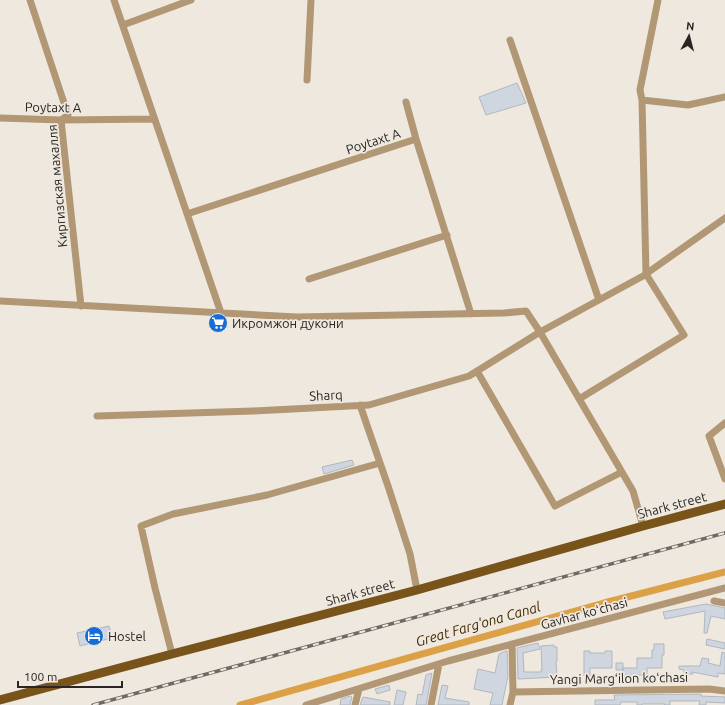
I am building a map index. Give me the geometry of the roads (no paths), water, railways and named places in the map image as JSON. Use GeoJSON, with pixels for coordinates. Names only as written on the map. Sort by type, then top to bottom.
{"type":"FeatureCollection","features":[{"type":"Feature","properties":{"kind":"main road","name":"Shark street"},"geometry":{"type":"LineString","coordinates":[[0,700],[417,590],[725,504]]}},
{"type":"Feature","properties":{"kind":"street","name":"Киргизская махалля"},"geometry":{"type":"LineString","coordinates":[[30,0],[68,115],[61,120],[81,306]]}},
{"type":"Feature","properties":{"kind":"street"},"geometry":{"type":"LineString","coordinates":[[114,0],[220,313]]}},
{"type":"Feature","properties":{"kind":"street"},"geometry":{"type":"LineString","coordinates":[[123,26],[190,0]]}},
{"type":"Feature","properties":{"kind":"street"},"geometry":{"type":"LineString","coordinates":[[307,80],[310,0]]}},
{"type":"Feature","properties":{"kind":"street"},"geometry":{"type":"LineString","coordinates":[[579,399],[684,335],[646,274],[642,100],[640,90],[658,0]]}},
{"type":"Feature","properties":{"kind":"street"},"geometry":{"type":"LineString","coordinates":[[510,40],[599,300]]}},
{"type":"Feature","properties":{"kind":"street"},"geometry":{"type":"LineString","coordinates":[[642,100],[688,105],[725,97]]}},
{"type":"Feature","properties":{"kind":"street"},"geometry":{"type":"LineString","coordinates":[[406,102],[416,139]]}},
{"type":"Feature","properties":{"kind":"street","name":"Poytaxt A"},"geometry":{"type":"LineString","coordinates":[[0,118],[61,120],[154,120]]}},
{"type":"Feature","properties":{"kind":"street","name":"Poytaxt A"},"geometry":{"type":"LineString","coordinates":[[187,214],[416,139],[472,314]]}},
{"type":"Feature","properties":{"kind":"street","name":"Sharq"},"geometry":{"type":"LineString","coordinates":[[97,416],[253,411],[369,405],[469,376],[540,332],[646,274],[725,218]]}},
{"type":"Feature","properties":{"kind":"street"},"geometry":{"type":"LineString","coordinates":[[308,279],[446,235]]}},
{"type":"Feature","properties":{"kind":"street"},"geometry":{"type":"LineString","coordinates":[[0,301],[297,317],[472,314],[526,311],[540,332],[633,491],[643,526]]}},
{"type":"Feature","properties":{"kind":"street"},"geometry":{"type":"LineString","coordinates":[[477,372],[555,506],[622,472]]}},
{"type":"Feature","properties":{"kind":"street"},"geometry":{"type":"LineString","coordinates":[[360,405],[410,554],[417,590]]}},
{"type":"Feature","properties":{"kind":"street"},"geometry":{"type":"LineString","coordinates":[[725,423],[709,436],[725,479]]}},
{"type":"Feature","properties":{"kind":"street"},"geometry":{"type":"LineString","coordinates":[[172,654],[155,588],[142,526],[173,514],[267,495],[380,463]]}},
{"type":"Feature","properties":{"kind":"street","name":"Gavhar koʻchasi"},"geometry":{"type":"LineString","coordinates":[[306,705],[439,664],[725,588]]}},
{"type":"Feature","properties":{"kind":"street"},"geometry":{"type":"LineString","coordinates":[[714,601],[725,603]]}},
{"type":"Feature","properties":{"kind":"street"},"geometry":{"type":"LineString","coordinates":[[510,705],[513,692],[512,644]]}},
{"type":"Feature","properties":{"kind":"street"},"geometry":{"type":"LineString","coordinates":[[431,705],[439,664]]}},
{"type":"Feature","properties":{"kind":"street"},"geometry":{"type":"LineString","coordinates":[[355,705],[358,689]]}},
{"type":"Feature","properties":{"kind":"street","name":"Yangi Margʻilon koʻchasi"},"geometry":{"type":"LineString","coordinates":[[513,692],[710,689],[725,691]]}},
{"type":"Feature","properties":{"kind":"waterway","name":"Great Farg'ona Canal"},"geometry":{"type":"LineString","coordinates":[[240,705],[604,603],[725,572]]}},
{"type":"Feature","properties":{"kind":"railway"},"geometry":{"type":"LineString","coordinates":[[93,705],[725,533]]}},
{"type":"Feature","properties":{"kind":"place","name":"Икромжон дукони"},"geometry":{"type":"Point","coordinates":[218,323]}},
{"type":"Feature","properties":{"kind":"place","name":"Hostel"},"geometry":{"type":"Point","coordinates":[94,636]}}]}
